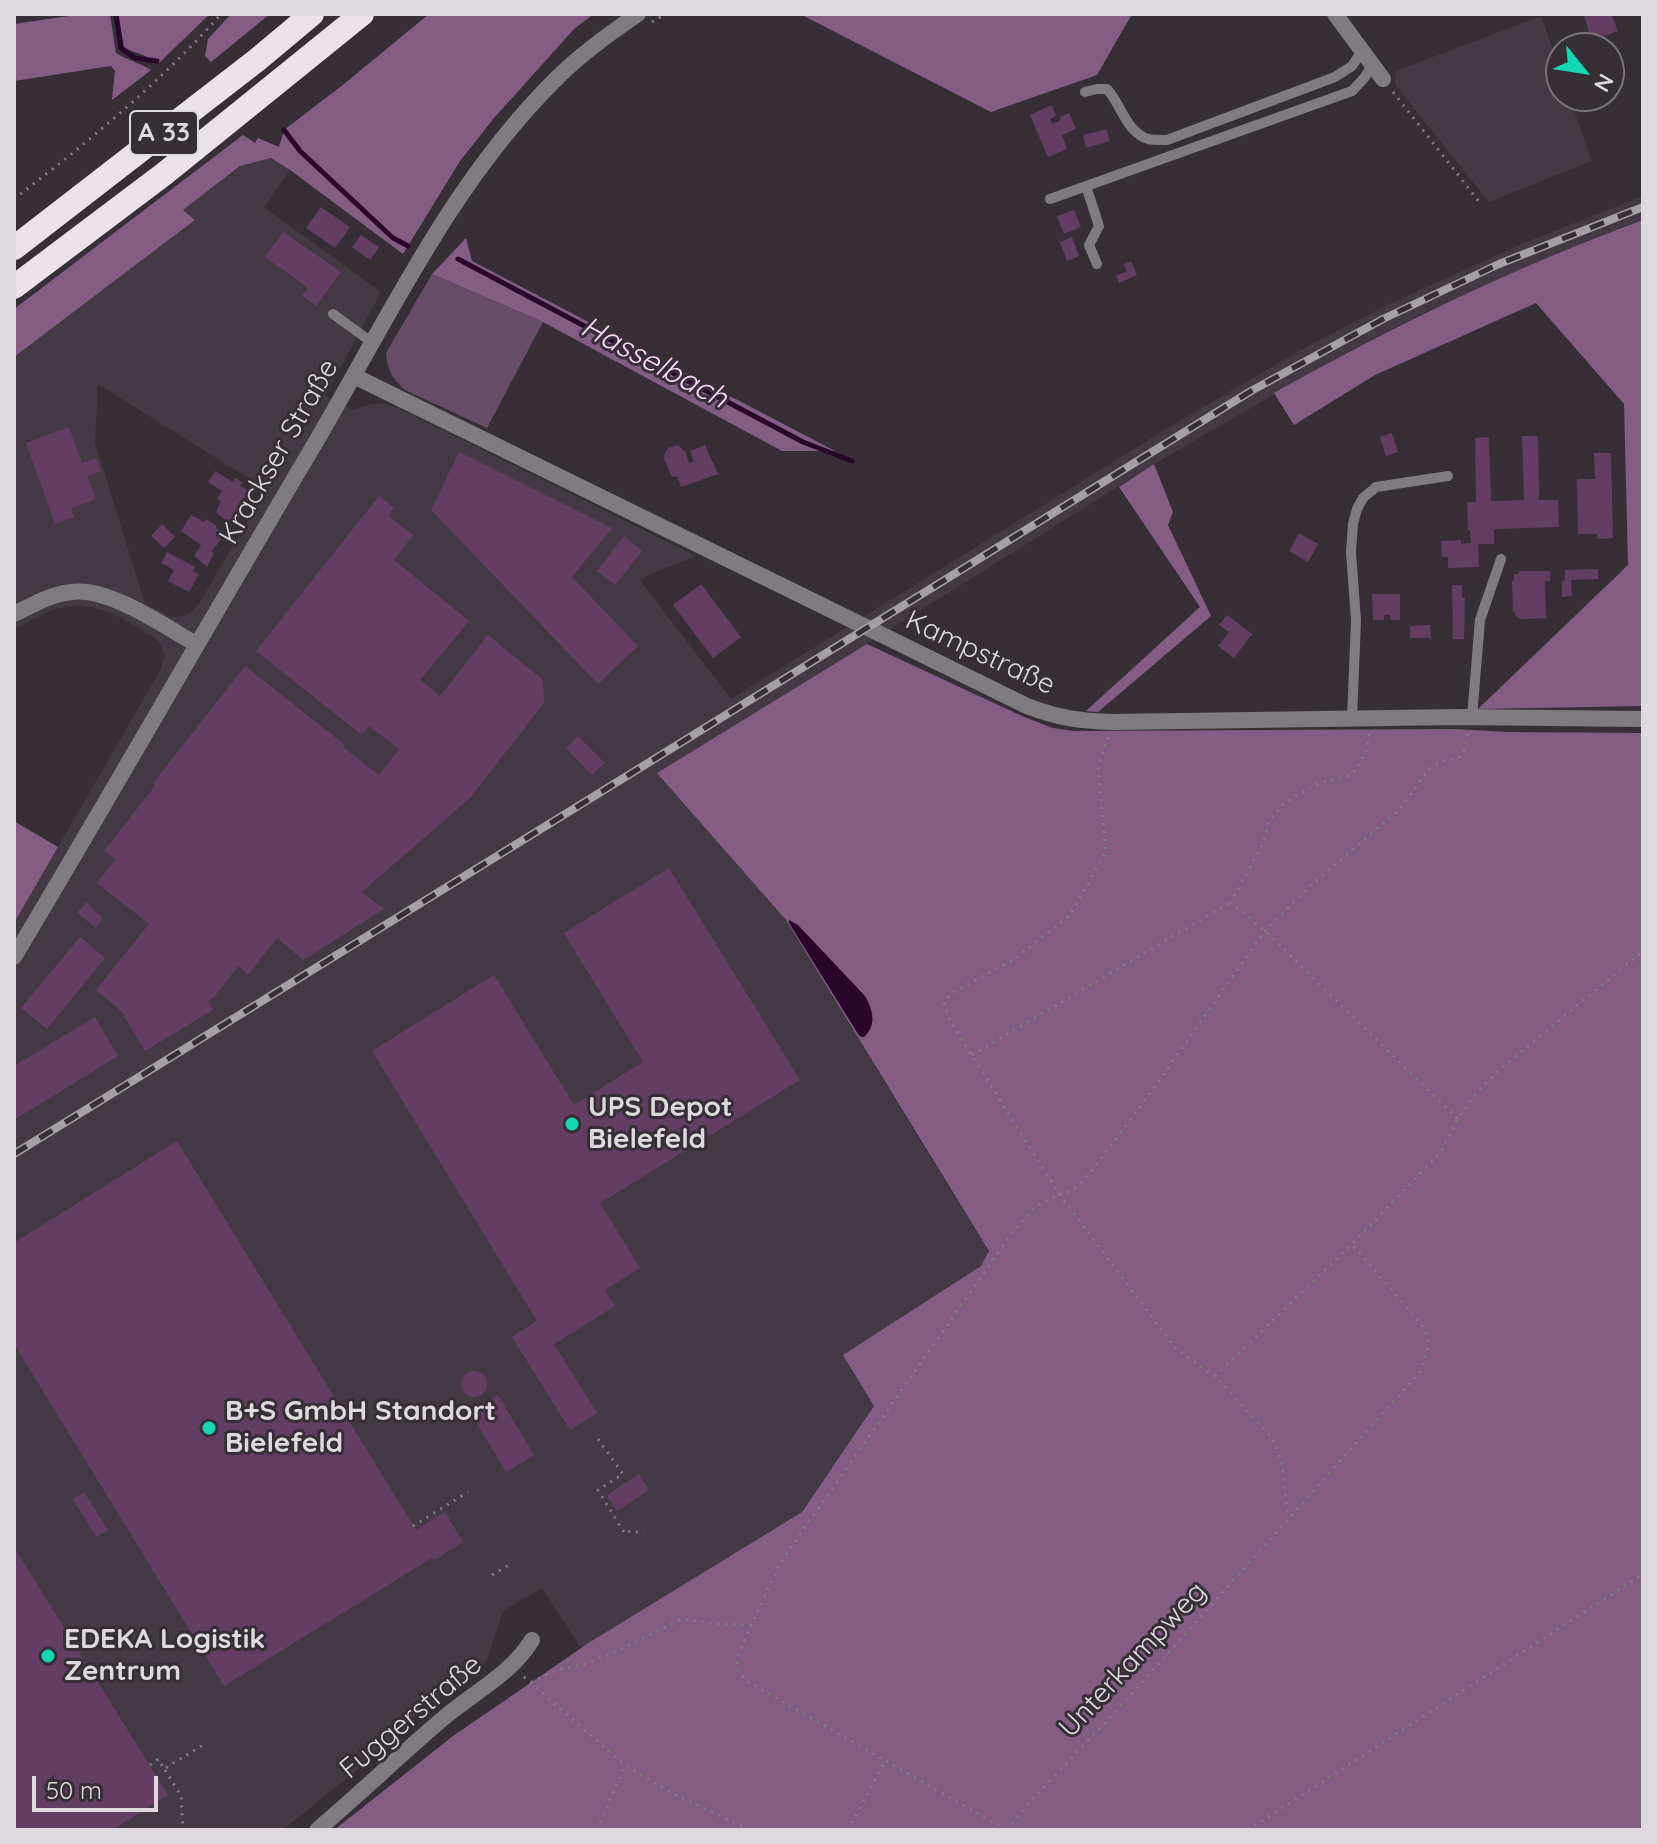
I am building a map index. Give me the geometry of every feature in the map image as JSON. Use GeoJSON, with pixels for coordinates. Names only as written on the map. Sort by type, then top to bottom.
{"type":"FeatureCollection","features":[{"type":"Feature","properties":{"kind":"highway","name":"A 33"},"geometry":{"type":"LineString","coordinates":[[14,248],[312,14]]}},
{"type":"Feature","properties":{"kind":"highway","name":"A 33"},"geometry":{"type":"LineString","coordinates":[[14,287],[164,174],[362,14]]}},
{"type":"Feature","properties":{"kind":"street"},"geometry":{"type":"LineString","coordinates":[[1335,14],[1383,79]]}},
{"type":"Feature","properties":{"kind":"street","name":"Krackser Straße"},"geometry":{"type":"LineString","coordinates":[[14,957],[460,196],[522,115],[559,76],[598,44],[642,20]]}},
{"type":"Feature","properties":{"kind":"street","name":"Kampstraße"},"geometry":{"type":"LineString","coordinates":[[354,376],[1027,706],[1056,717],[1113,722],[1471,717],[1643,719]]}},
{"type":"Feature","properties":{"kind":"street"},"geometry":{"type":"LineString","coordinates":[[14,614],[50,596],[74,591],[97,594],[121,603],[196,644]]}},
{"type":"Feature","properties":{"kind":"street","name":"Fuggerstraße"},"geometry":{"type":"LineString","coordinates":[[317,1830],[444,1718],[512,1667],[532,1640]]}},
{"type":"Feature","properties":{"kind":"lane"},"geometry":{"type":"LineString","coordinates":[[1085,92],[1107,89],[1138,134],[1149,139],[1167,140],[1335,77],[1367,58]]}},
{"type":"Feature","properties":{"kind":"lane"},"geometry":{"type":"LineString","coordinates":[[1050,199],[1352,91],[1365,77],[1367,58]]}},
{"type":"Feature","properties":{"kind":"lane"},"geometry":{"type":"LineString","coordinates":[[1086,186],[1099,226],[1089,245],[1097,264]]}},
{"type":"Feature","properties":{"kind":"lane"},"geometry":{"type":"LineString","coordinates":[[333,314],[373,343]]}},
{"type":"Feature","properties":{"kind":"lane"},"geometry":{"type":"LineString","coordinates":[[1352,718],[1356,620],[1351,552],[1357,509],[1363,498],[1376,487],[1448,476]]}},
{"type":"Feature","properties":{"kind":"lane"},"geometry":{"type":"LineString","coordinates":[[1471,717],[1480,620],[1501,559]]}},
{"type":"Feature","properties":{"kind":"path"},"geometry":{"type":"LineString","coordinates":[[14,199],[127,105],[221,14]]}},
{"type":"Feature","properties":{"kind":"path"},"geometry":{"type":"LineString","coordinates":[[642,20],[666,14]]}},
{"type":"Feature","properties":{"kind":"path"},"geometry":{"type":"LineString","coordinates":[[1383,79],[1481,204]]}},
{"type":"Feature","properties":{"kind":"path"},"geometry":{"type":"LineString","coordinates":[[1007,1830],[745,1680],[737,1669],[738,1655],[787,1553],[1012,1233],[1034,1208],[1079,1185],[1265,931],[1310,886],[1399,810],[1430,768],[1459,757],[1464,750],[1471,717]]}},
{"type":"Feature","properties":{"kind":"path"},"geometry":{"type":"LineString","coordinates":[[972,1055],[1231,902],[1263,844],[1269,821],[1284,803],[1319,783],[1349,776],[1357,769],[1366,751],[1371,718]]}},
{"type":"Feature","properties":{"kind":"path"},"geometry":{"type":"LineString","coordinates":[[1113,722],[1098,767],[1106,852],[1070,915],[1015,959],[955,991],[944,1002],[950,1021],[1059,1194],[1176,1349],[1215,1376],[1273,1439],[1282,1465],[1288,1518]]}},
{"type":"Feature","properties":{"kind":"path"},"geometry":{"type":"LineString","coordinates":[[1231,902],[1265,931],[1458,1119]]}},
{"type":"Feature","properties":{"kind":"path"},"geometry":{"type":"LineString","coordinates":[[1215,1376],[1352,1244],[1441,1152],[1473,1097],[1498,1071],[1643,951]]}},
{"type":"Feature","properties":{"kind":"path","name":"Unterkampweg"},"geometry":{"type":"LineString","coordinates":[[1007,1830],[1420,1372],[1429,1340],[1424,1328],[1352,1244]]}},
{"type":"Feature","properties":{"kind":"path"},"geometry":{"type":"LineString","coordinates":[[598,1439],[623,1474],[598,1490],[625,1534],[630,1531],[644,1533]]}},
{"type":"Feature","properties":{"kind":"path"},"geometry":{"type":"LineString","coordinates":[[413,1526],[468,1492]]}},
{"type":"Feature","properties":{"kind":"path"},"geometry":{"type":"LineString","coordinates":[[492,1575],[512,1563]]}},
{"type":"Feature","properties":{"kind":"path"},"geometry":{"type":"LineString","coordinates":[[1248,1830],[1643,1574]]}},
{"type":"Feature","properties":{"kind":"path"},"geometry":{"type":"LineString","coordinates":[[750,1830],[672,1793],[625,1765],[528,1682],[588,1663],[682,1619],[754,1625]]}},
{"type":"Feature","properties":{"kind":"path"},"geometry":{"type":"LineString","coordinates":[[164,1769],[206,1743]]}},
{"type":"Feature","properties":{"kind":"path"},"geometry":{"type":"LineString","coordinates":[[150,1765],[158,1759],[181,1796],[183,1830]]}},
{"type":"Feature","properties":{"kind":"path"},"geometry":{"type":"LineString","coordinates":[[848,1830],[884,1761]]}},
{"type":"Feature","properties":{"kind":"path"},"geometry":{"type":"LineString","coordinates":[[597,1830],[625,1765]]}},
{"type":"Feature","properties":{"kind":"shaded area"},"geometry":{"type":"Polygon","coordinates":[[[69,14],[110,14],[116,53],[151,70],[112,100],[115,71],[111,66],[14,81],[14,24],[69,14]]]}},
{"type":"Feature","properties":{"kind":"shaded area"},"geometry":{"type":"Polygon","coordinates":[[[118,14],[210,14],[159,63],[124,47],[118,14]]]}},
{"type":"Feature","properties":{"kind":"shaded area"},"geometry":{"type":"Polygon","coordinates":[[[231,14],[270,14],[211,62],[205,56],[208,39],[231,14]]]}},
{"type":"Feature","properties":{"kind":"shaded area"},"geometry":{"type":"Polygon","coordinates":[[[429,14],[594,14],[575,28],[494,118],[460,161],[403,254],[271,158],[240,166],[183,210],[195,220],[14,357],[14,309],[243,135],[255,143],[258,138],[279,147],[284,130],[429,14]]]}},
{"type":"Feature","properties":{"kind":"shaded area"},"geometry":{"type":"Polygon","coordinates":[[[800,14],[1132,14],[1097,75],[991,112],[800,14]]]}},
{"type":"Feature","properties":{"kind":"shaded area"},"geometry":{"type":"Polygon","coordinates":[[[1541,16],[1547,32],[1545,112],[1575,112],[1592,161],[1489,202],[1395,85],[1396,71],[1541,16]]]}},
{"type":"Feature","properties":{"kind":"shaded area"},"geometry":{"type":"Polygon","coordinates":[[[271,158],[290,170],[264,207],[381,292],[325,396],[353,410],[383,403],[400,409],[696,556],[639,579],[731,699],[1176,423],[1308,346],[1385,306],[1524,243],[1643,196],[1643,220],[1517,271],[1351,350],[1154,464],[658,772],[786,920],[990,1251],[874,1406],[802,1512],[581,1648],[542,1588],[503,1611],[486,1662],[413,1718],[359,1768],[283,1830],[14,1830],[14,923],[161,669],[164,656],[161,644],[151,635],[116,615],[92,607],[79,605],[54,609],[14,629],[14,357],[195,220],[183,210],[240,166],[271,158]],[[98,384],[95,443],[145,603],[170,617],[189,614],[199,604],[266,489],[98,384]]]}},
{"type":"Feature","properties":{"kind":"shaded area"},"geometry":{"type":"Polygon","coordinates":[[[1643,220],[1643,706],[1478,709],[1628,565],[1624,404],[1536,303],[1375,375],[1294,425],[1274,393],[1455,299],[1548,257],[1643,220]]]}},
{"type":"Feature","properties":{"kind":"shaded area"},"geometry":{"type":"Polygon","coordinates":[[[466,238],[472,261],[835,451],[782,451],[543,322],[432,274],[466,238]]]}},
{"type":"Feature","properties":{"kind":"shaded area"},"geometry":{"type":"Polygon","coordinates":[[[432,274],[543,322],[487,428],[405,390],[389,369],[386,353],[432,274]]]}},
{"type":"Feature","properties":{"kind":"shaded area"},"geometry":{"type":"Polygon","coordinates":[[[1154,464],[1173,512],[1168,525],[1211,616],[1098,712],[1086,711],[1200,607],[1119,487],[1154,464]]]}},
{"type":"Feature","properties":{"kind":"shaded area"},"geometry":{"type":"Polygon","coordinates":[[[867,644],[1024,717],[1053,728],[1075,731],[1455,729],[1643,733],[1643,1830],[334,1830],[453,1736],[590,1642],[802,1512],[874,1406],[843,1355],[981,1266],[989,1251],[786,920],[657,773],[867,644]]]}},
{"type":"Feature","properties":{"kind":"shaded area"},"geometry":{"type":"Polygon","coordinates":[[[14,821],[58,847],[14,923],[14,821]]]}},
{"type":"Feature","properties":{"kind":"shaded area"},"geometry":{"type":"Polygon","coordinates":[[[789,920],[798,925],[865,996],[872,1017],[871,1028],[864,1037],[858,1034],[789,920]]]}},
{"type":"Feature","properties":{"kind":"building"},"geometry":{"type":"Polygon","coordinates":[[[1584,14],[1611,14],[1618,31],[1615,32],[1589,32],[1584,14]]]}},
{"type":"Feature","properties":{"kind":"building"},"geometry":{"type":"Polygon","coordinates":[[[1052,105],[1056,116],[1050,119],[1052,124],[1069,113],[1076,129],[1062,135],[1067,149],[1048,157],[1030,115],[1052,105]]]}},
{"type":"Feature","properties":{"kind":"building"},"geometry":{"type":"Polygon","coordinates":[[[1106,129],[1110,141],[1086,148],[1083,135],[1106,129]]]}},
{"type":"Feature","properties":{"kind":"building"},"geometry":{"type":"Polygon","coordinates":[[[321,207],[350,227],[335,248],[306,228],[321,207]]]}},
{"type":"Feature","properties":{"kind":"building"},"geometry":{"type":"Polygon","coordinates":[[[1074,210],[1081,227],[1064,234],[1057,216],[1074,210]]]}},
{"type":"Feature","properties":{"kind":"building"},"geometry":{"type":"Polygon","coordinates":[[[283,232],[341,272],[316,306],[302,296],[308,288],[265,257],[283,232]]]}},
{"type":"Feature","properties":{"kind":"building"},"geometry":{"type":"Polygon","coordinates":[[[361,235],[379,247],[370,260],[352,247],[361,235]]]}},
{"type":"Feature","properties":{"kind":"building"},"geometry":{"type":"Polygon","coordinates":[[[1072,237],[1079,256],[1067,261],[1060,242],[1072,237]]]}},
{"type":"Feature","properties":{"kind":"building"},"geometry":{"type":"Polygon","coordinates":[[[1131,261],[1137,275],[1119,283],[1116,276],[1127,271],[1124,264],[1131,261]]]}},
{"type":"Feature","properties":{"kind":"building"},"geometry":{"type":"Polygon","coordinates":[[[69,427],[82,463],[96,458],[101,471],[87,476],[96,499],[71,508],[74,517],[55,524],[26,443],[69,427]]]}},
{"type":"Feature","properties":{"kind":"building"},"geometry":{"type":"Polygon","coordinates":[[[1392,433],[1398,452],[1386,456],[1380,437],[1392,433]]]}},
{"type":"Feature","properties":{"kind":"building"},"geometry":{"type":"Polygon","coordinates":[[[1522,436],[1538,436],[1539,500],[1558,500],[1559,527],[1494,529],[1494,544],[1478,544],[1479,567],[1448,568],[1448,557],[1442,557],[1441,541],[1471,543],[1467,502],[1476,502],[1475,438],[1489,437],[1491,501],[1524,500],[1522,436]]]}},
{"type":"Feature","properties":{"kind":"building"},"geometry":{"type":"Polygon","coordinates":[[[678,445],[686,453],[689,463],[694,461],[690,451],[705,445],[718,474],[681,487],[677,476],[672,477],[664,459],[668,448],[678,445]]]}},
{"type":"Feature","properties":{"kind":"building"},"geometry":{"type":"Polygon","coordinates":[[[459,452],[612,528],[572,577],[638,646],[598,684],[431,510],[459,452]]]}},
{"type":"Feature","properties":{"kind":"building"},"geometry":{"type":"Polygon","coordinates":[[[1594,453],[1611,453],[1613,538],[1597,539],[1597,534],[1578,534],[1577,479],[1595,479],[1594,453]]]}},
{"type":"Feature","properties":{"kind":"building"},"geometry":{"type":"Polygon","coordinates":[[[215,471],[233,482],[236,478],[243,483],[240,486],[248,490],[248,495],[236,509],[239,511],[231,525],[216,512],[221,501],[217,499],[222,491],[208,482],[215,471]]]}},
{"type":"Feature","properties":{"kind":"building"},"geometry":{"type":"Polygon","coordinates":[[[379,496],[394,508],[388,516],[413,535],[394,560],[469,621],[420,680],[440,696],[488,635],[543,680],[544,703],[470,798],[362,892],[384,909],[303,960],[277,938],[248,975],[238,966],[208,1001],[213,1010],[145,1051],[121,1011],[96,990],[149,924],[97,883],[116,859],[104,851],[245,666],[379,775],[399,749],[369,726],[362,735],[256,651],[379,496]]]}},
{"type":"Feature","properties":{"kind":"building"},"geometry":{"type":"Polygon","coordinates":[[[191,515],[204,522],[206,519],[223,532],[223,537],[211,552],[214,553],[207,567],[194,556],[201,545],[181,531],[191,515]]]}},
{"type":"Feature","properties":{"kind":"building"},"geometry":{"type":"Polygon","coordinates":[[[162,524],[175,537],[164,548],[151,536],[162,524]]]}},
{"type":"Feature","properties":{"kind":"building"},"geometry":{"type":"Polygon","coordinates":[[[1299,533],[1318,544],[1308,562],[1289,551],[1299,533]]]}},
{"type":"Feature","properties":{"kind":"building"},"geometry":{"type":"Polygon","coordinates":[[[624,536],[642,551],[615,585],[597,571],[624,536]]]}},
{"type":"Feature","properties":{"kind":"building"},"geometry":{"type":"Polygon","coordinates":[[[167,552],[195,567],[193,571],[199,574],[189,592],[168,581],[174,570],[161,563],[167,552]]]}},
{"type":"Feature","properties":{"kind":"building"},"geometry":{"type":"Polygon","coordinates":[[[1598,569],[1598,579],[1571,580],[1572,596],[1562,597],[1565,570],[1598,569]]]}},
{"type":"Feature","properties":{"kind":"building"},"geometry":{"type":"Polygon","coordinates":[[[1519,571],[1550,571],[1550,581],[1545,581],[1546,618],[1520,619],[1513,612],[1512,581],[1519,571]]]}},
{"type":"Feature","properties":{"kind":"building"},"geometry":{"type":"Polygon","coordinates":[[[701,584],[741,637],[713,658],[673,605],[701,584]]]}},
{"type":"Feature","properties":{"kind":"building"},"geometry":{"type":"Polygon","coordinates":[[[1452,585],[1462,585],[1462,598],[1465,598],[1464,639],[1453,639],[1452,585]]]}},
{"type":"Feature","properties":{"kind":"building"},"geometry":{"type":"Polygon","coordinates":[[[1372,594],[1400,594],[1400,620],[1390,620],[1390,615],[1384,615],[1384,620],[1373,620],[1372,594]]]}},
{"type":"Feature","properties":{"kind":"building"},"geometry":{"type":"Polygon","coordinates":[[[1227,615],[1252,634],[1234,658],[1218,646],[1229,632],[1219,625],[1227,615]]]}},
{"type":"Feature","properties":{"kind":"building"},"geometry":{"type":"Polygon","coordinates":[[[1430,625],[1431,638],[1410,638],[1410,626],[1430,625]]]}},
{"type":"Feature","properties":{"kind":"building"},"geometry":{"type":"Polygon","coordinates":[[[578,736],[605,763],[592,775],[566,748],[578,736]]]}},
{"type":"Feature","properties":{"kind":"building","name":"UPS Depot Bielefeld"},"geometry":{"type":"Polygon","coordinates":[[[669,868],[800,1080],[600,1203],[640,1268],[605,1290],[615,1306],[554,1344],[597,1413],[570,1430],[512,1337],[537,1321],[372,1051],[494,975],[574,1105],[643,1062],[564,933],[669,868]]]}},
{"type":"Feature","properties":{"kind":"building"},"geometry":{"type":"Polygon","coordinates":[[[86,902],[103,918],[96,928],[77,913],[86,902]]]}},
{"type":"Feature","properties":{"kind":"building"},"geometry":{"type":"Polygon","coordinates":[[[80,937],[105,958],[47,1029],[21,1008],[80,937]]]}},
{"type":"Feature","properties":{"kind":"building"},"geometry":{"type":"Polygon","coordinates":[[[95,1017],[118,1056],[14,1120],[14,1066],[95,1017]]]}},
{"type":"Feature","properties":{"kind":"building","name":"B+S GmbH Standort Bielefeld"},"geometry":{"type":"Polygon","coordinates":[[[177,1141],[416,1530],[445,1512],[463,1542],[224,1686],[14,1344],[14,1243],[177,1141]]]}},
{"type":"Feature","properties":{"kind":"building"},"geometry":{"type":"Polygon","coordinates":[[[474,1371],[483,1375],[487,1384],[483,1393],[474,1397],[465,1393],[461,1384],[465,1375],[474,1371]]]}},
{"type":"Feature","properties":{"kind":"building"},"geometry":{"type":"Polygon","coordinates":[[[498,1395],[534,1455],[506,1472],[470,1412],[498,1395]]]}},
{"type":"Feature","properties":{"kind":"building"},"geometry":{"type":"Polygon","coordinates":[[[639,1474],[649,1490],[617,1511],[607,1495],[639,1474]]]}},
{"type":"Feature","properties":{"kind":"building"},"geometry":{"type":"Polygon","coordinates":[[[84,1492],[108,1530],[96,1537],[73,1499],[84,1492]]]}},
{"type":"Feature","properties":{"kind":"building","name":"EDEKA Logistik Zentrum"},"geometry":{"type":"Polygon","coordinates":[[[14,1547],[168,1795],[112,1830],[14,1830],[14,1547]]]}},
{"type":"Feature","properties":{"kind":"waterway"},"geometry":{"type":"LineString","coordinates":[[116,14],[121,48],[135,58],[157,61]]}},
{"type":"Feature","properties":{"kind":"waterway"},"geometry":{"type":"LineString","coordinates":[[284,130],[300,151],[393,238],[408,246]]}},
{"type":"Feature","properties":{"kind":"waterway","name":"Hasselbach"},"geometry":{"type":"LineString","coordinates":[[458,259],[803,442],[852,461]]}},
{"type":"Feature","properties":{"kind":"railway"},"geometry":{"type":"LineString","coordinates":[[14,1154],[1251,391],[1383,319],[1499,264],[1643,207]]}},
{"type":"Feature","properties":{"kind":"place","name":"UPS Depot Bielefeld"},"geometry":{"type":"Point","coordinates":[572,1124]}},
{"type":"Feature","properties":{"kind":"place","name":"B+S GmbH Standort Bielefeld"},"geometry":{"type":"Point","coordinates":[209,1428]}},
{"type":"Feature","properties":{"kind":"place","name":"EDEKA Logistik Zentrum"},"geometry":{"type":"Point","coordinates":[48,1656]}}]}
